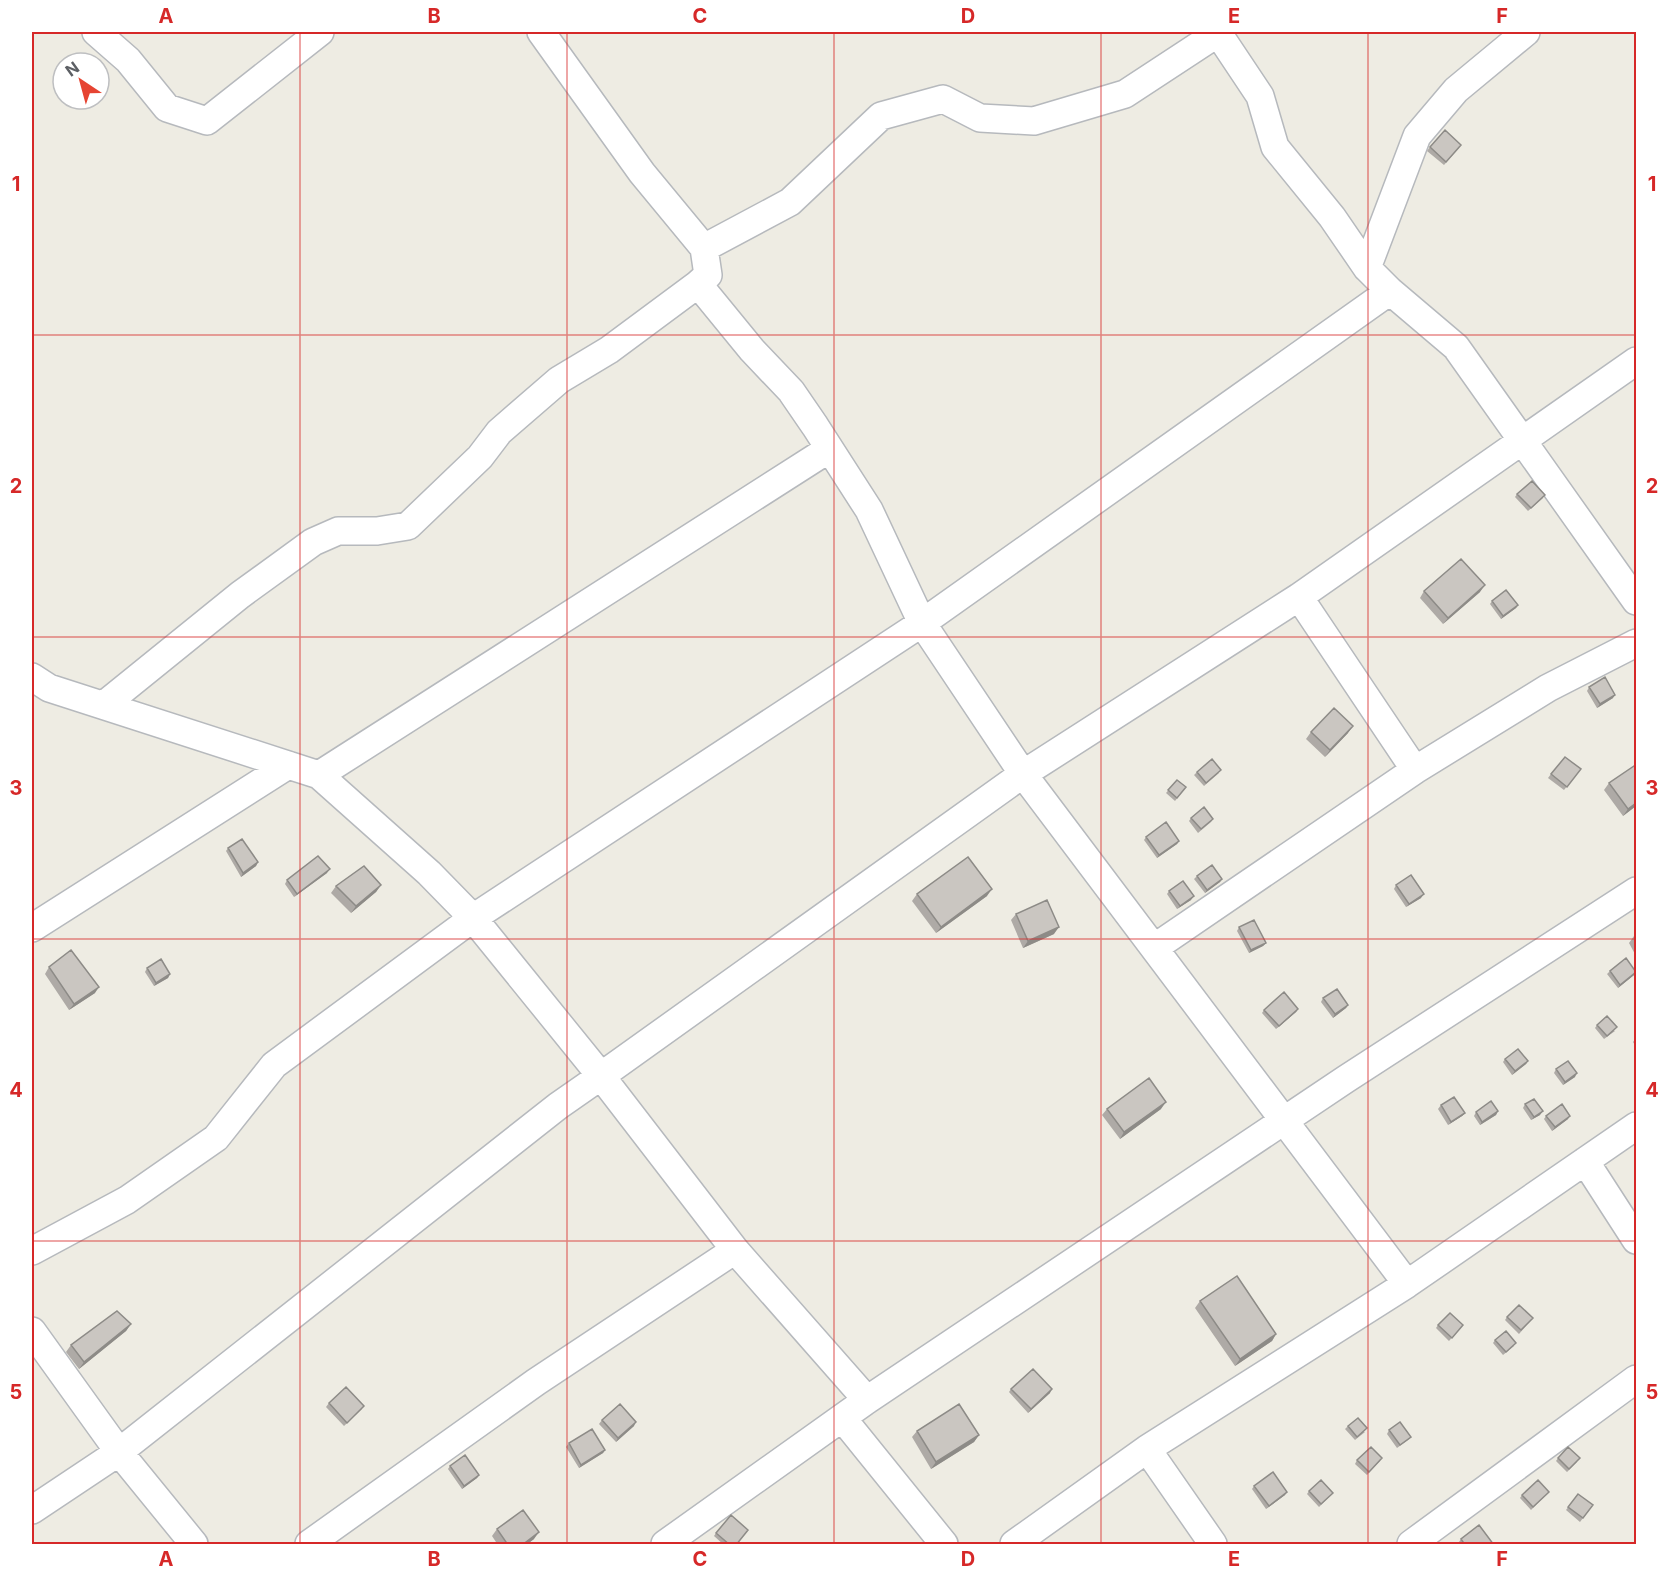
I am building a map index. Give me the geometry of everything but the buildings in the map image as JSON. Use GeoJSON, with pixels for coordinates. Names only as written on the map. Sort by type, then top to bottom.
{"type":"FeatureCollection","features":[{"type":"Feature","properties":{"kind":"street"},"geometry":{"type":"LineString","coordinates":[[96,32],[128,60],[167,108],[207,121],[320,32]]}},
{"type":"Feature","properties":{"kind":"street"},"geometry":{"type":"LineString","coordinates":[[104,705],[240,595],[313,542],[338,531],[376,531],[408,526],[480,457],[499,432],[560,380],[609,350],[708,275],[704,248],[642,173],[541,32]]}},
{"type":"Feature","properties":{"kind":"street"},"geometry":{"type":"LineString","coordinates":[[704,248],[790,202],[880,116],[943,99],[980,117],[1034,121],[1125,94],[1216,32],[1260,96],[1275,147],[1332,217],[1367,268],[1389,291],[1456,348],[1636,600]]}},
{"type":"Feature","properties":{"kind":"street"},"geometry":{"type":"LineString","coordinates":[[1367,268],[1417,136],[1456,90],[1526,32]]}},
{"type":"Feature","properties":{"kind":"street"},"geometry":{"type":"LineString","coordinates":[[698,284],[752,350],[791,391],[869,510],[922,623],[1023,774],[1407,1284]]}},
{"type":"Feature","properties":{"kind":"street"},"geometry":{"type":"LineString","coordinates":[[32,1251],[127,1200],[216,1138],[274,1065],[473,918],[922,623],[1389,291]]}},
{"type":"Feature","properties":{"kind":"street"},"geometry":{"type":"LineString","coordinates":[[32,1510],[119,1452],[558,1106],[1023,774],[1299,597],[1636,361]]}},
{"type":"Feature","properties":{"kind":"street"},"geometry":{"type":"LineString","coordinates":[[319,775],[829,449]]}},
{"type":"Feature","properties":{"kind":"street"},"geometry":{"type":"LineString","coordinates":[[1299,597],[1415,770]]}},
{"type":"Feature","properties":{"kind":"street"},"geometry":{"type":"LineString","coordinates":[[1154,948],[1415,770],[1548,688],[1636,643]]}},
{"type":"Feature","properties":{"kind":"street"},"geometry":{"type":"LineString","coordinates":[[32,677],[49,688],[319,775],[429,873],[473,918],[601,1076],[735,1250],[867,1400]]}},
{"type":"Feature","properties":{"kind":"street"},"geometry":{"type":"LineString","coordinates":[[32,928],[288,765]]}},
{"type":"Feature","properties":{"kind":"street"},"geometry":{"type":"LineString","coordinates":[[665,1545],[867,1400],[1283,1121],[1636,891]]}},
{"type":"Feature","properties":{"kind":"street"},"geometry":{"type":"LineString","coordinates":[[1021,1544],[1147,1449],[1407,1284],[1636,1126]]}},
{"type":"Feature","properties":{"kind":"street"},"geometry":{"type":"LineString","coordinates":[[1585,1161],[1636,1239]]}},
{"type":"Feature","properties":{"kind":"street"},"geometry":{"type":"LineString","coordinates":[[309,1545],[536,1382],[735,1250]]}},
{"type":"Feature","properties":{"kind":"street"},"geometry":{"type":"LineString","coordinates":[[32,1331],[119,1452],[194,1545]]}},
{"type":"Feature","properties":{"kind":"street"},"geometry":{"type":"LineString","coordinates":[[1411,1545],[1636,1379]]}},
{"type":"Feature","properties":{"kind":"street"},"geometry":{"type":"LineString","coordinates":[[843,1419],[944,1545]]}},
{"type":"Feature","properties":{"kind":"street"},"geometry":{"type":"LineString","coordinates":[[1147,1449],[1213,1545]]}}]}
